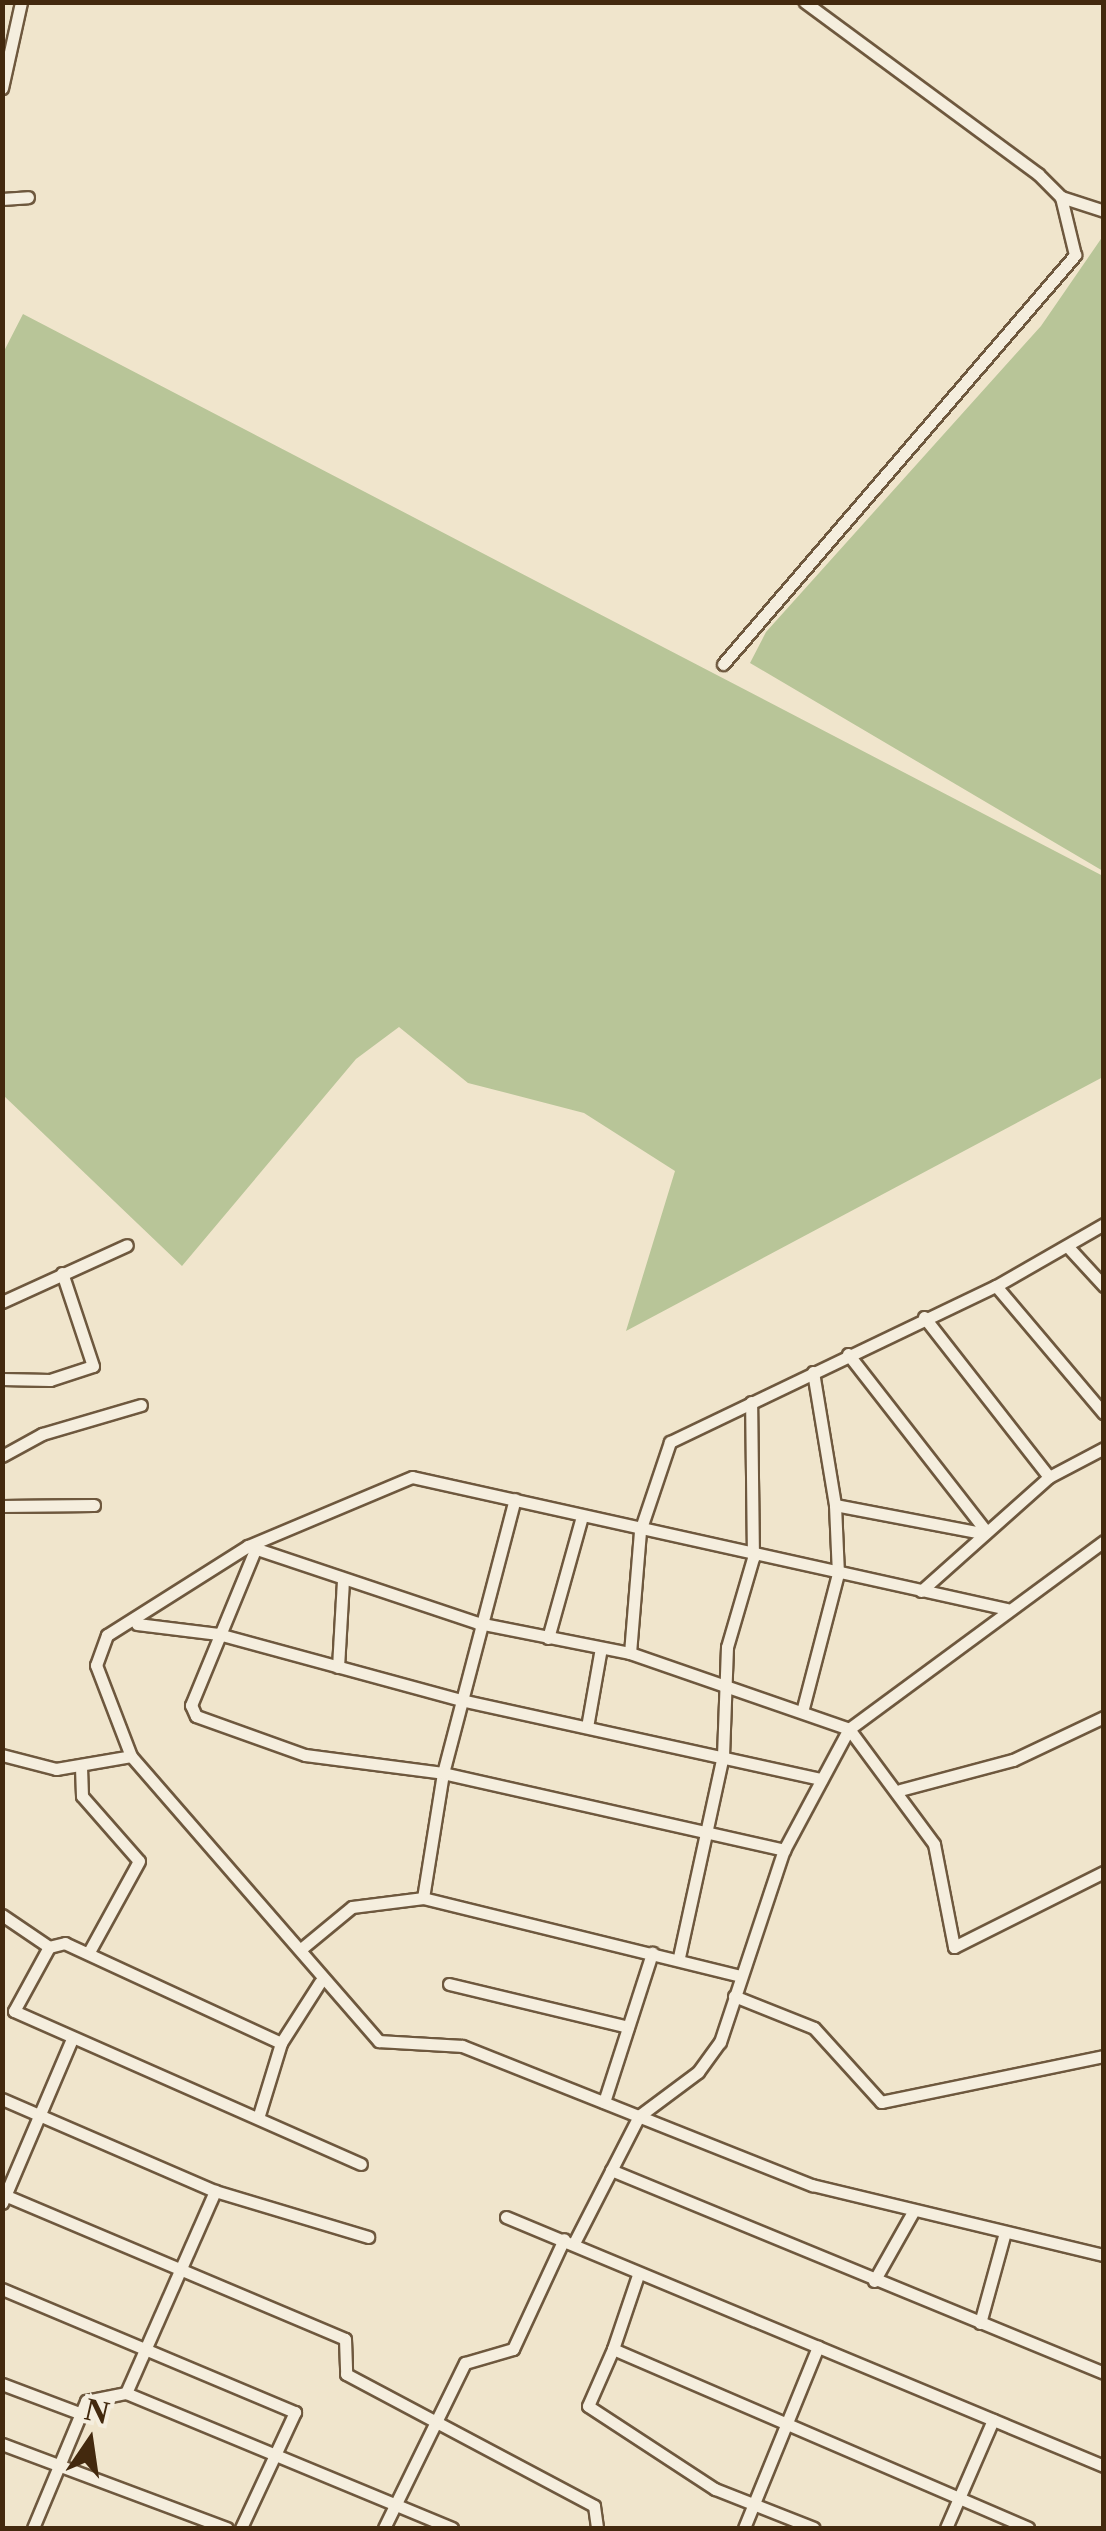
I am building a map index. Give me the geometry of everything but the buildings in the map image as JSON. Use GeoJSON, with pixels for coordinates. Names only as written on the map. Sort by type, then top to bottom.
{"type":"FeatureCollection","features":[{"type":"Feature","properties":{"kind":"street"},"geometry":{"type":"LineString","coordinates":[[2,88],[21,2]]}},
{"type":"Feature","properties":{"kind":"street"},"geometry":{"type":"LineString","coordinates":[[806,2],[1061,197],[1104,211]]}},
{"type":"Feature","properties":{"kind":"street"},"geometry":{"type":"LineString","coordinates":[[2,199],[28,196]]}},
{"type":"Feature","properties":{"kind":"street"},"geometry":{"type":"LineString","coordinates":[[723,664],[1072,265],[1061,197]]}},
{"type":"Feature","properties":{"kind":"street"},"geometry":{"type":"LineString","coordinates":[[630,1653],[640,1531],[666,1446],[924,1317],[996,1286],[1069,1248],[1104,1224]]}},
{"type":"Feature","properties":{"kind":"street"},"geometry":{"type":"LineString","coordinates":[[2,1302],[128,1245]]}},
{"type":"Feature","properties":{"kind":"street"},"geometry":{"type":"LineString","coordinates":[[1069,1248],[1104,1286]]}},
{"type":"Feature","properties":{"kind":"street"},"geometry":{"type":"LineString","coordinates":[[2,1379],[50,1380],[94,1366],[62,1273]]}},
{"type":"Feature","properties":{"kind":"street"},"geometry":{"type":"LineString","coordinates":[[996,1286],[1104,1414]]}},
{"type":"Feature","properties":{"kind":"street"},"geometry":{"type":"LineString","coordinates":[[924,1317],[1049,1476]]}},
{"type":"Feature","properties":{"kind":"street"},"geometry":{"type":"LineString","coordinates":[[848,1354],[983,1531]]}},
{"type":"Feature","properties":{"kind":"street"},"geometry":{"type":"LineString","coordinates":[[803,1708],[838,1574],[834,1506],[813,1372]]}},
{"type":"Feature","properties":{"kind":"street"},"geometry":{"type":"LineString","coordinates":[[679,1957],[711,1834],[723,1756],[722,1683],[752,1558],[751,1402]]}},
{"type":"Feature","properties":{"kind":"street"},"geometry":{"type":"LineString","coordinates":[[2,1456],[42,1434],[141,1406]]}},
{"type":"Feature","properties":{"kind":"street"},"geometry":{"type":"LineString","coordinates":[[920,1591],[1049,1476],[1104,1448]]}},
{"type":"Feature","properties":{"kind":"street"},"geometry":{"type":"LineString","coordinates":[[1007,1609],[752,1558],[412,1477],[251,1548],[137,1624],[101,1640],[96,1665],[130,1756],[301,1949],[320,1982],[379,2042],[462,2046],[812,2185],[1104,2255]]}},
{"type":"Feature","properties":{"kind":"street"},"geometry":{"type":"LineString","coordinates":[[422,1898],[443,1773],[478,1624],[514,1499]]}},
{"type":"Feature","properties":{"kind":"street"},"geometry":{"type":"LineString","coordinates":[[2,1506],[94,1505]]}},
{"type":"Feature","properties":{"kind":"street"},"geometry":{"type":"LineString","coordinates":[[834,1506],[983,1531]]}},
{"type":"Feature","properties":{"kind":"street"},"geometry":{"type":"LineString","coordinates":[[548,1638],[582,1516]]}},
{"type":"Feature","properties":{"kind":"street"},"geometry":{"type":"LineString","coordinates":[[384,2528],[465,2363],[513,2349],[639,2116],[712,2057],[784,1850],[848,1729],[1104,1540]]}},
{"type":"Feature","properties":{"kind":"street"},"geometry":{"type":"LineString","coordinates":[[251,1548],[478,1624],[630,1653],[803,1708],[848,1729],[900,1790],[934,1844],[954,1947],[1104,1872]]}},
{"type":"Feature","properties":{"kind":"street"},"geometry":{"type":"LineString","coordinates":[[251,1548],[191,1705],[196,1716],[306,1755],[443,1773],[784,1850]]}},
{"type":"Feature","properties":{"kind":"street"},"geometry":{"type":"LineString","coordinates":[[338,1667],[342,1580]]}},
{"type":"Feature","properties":{"kind":"street"},"geometry":{"type":"LineString","coordinates":[[137,1624],[218,1634],[462,1700],[821,1780]]}},
{"type":"Feature","properties":{"kind":"street"},"geometry":{"type":"LineString","coordinates":[[587,1727],[601,1648]]}},
{"type":"Feature","properties":{"kind":"street"},"geometry":{"type":"LineString","coordinates":[[900,1790],[1028,1754],[1104,1717]]}},
{"type":"Feature","properties":{"kind":"street"},"geometry":{"type":"LineString","coordinates":[[2,1755],[28,1766],[81,1767],[130,1756]]}},
{"type":"Feature","properties":{"kind":"street"},"geometry":{"type":"LineString","coordinates":[[81,1767],[82,1796],[138,1861],[90,1950]]}},
{"type":"Feature","properties":{"kind":"street"},"geometry":{"type":"LineString","coordinates":[[301,1949],[352,1906],[422,1898],[679,1957],[740,1976]]}},
{"type":"Feature","properties":{"kind":"street"},"geometry":{"type":"LineString","coordinates":[[2,1915],[48,1947],[90,1950],[185,2005],[281,2044]]}},
{"type":"Feature","properties":{"kind":"street"},"geometry":{"type":"LineString","coordinates":[[48,1947],[14,2011],[72,2039],[260,2115],[360,2164]]}},
{"type":"Feature","properties":{"kind":"street"},"geometry":{"type":"LineString","coordinates":[[604,2102],[652,1953]]}},
{"type":"Feature","properties":{"kind":"street"},"geometry":{"type":"LineString","coordinates":[[260,2115],[281,2044],[320,1982]]}},
{"type":"Feature","properties":{"kind":"street"},"geometry":{"type":"LineString","coordinates":[[448,1984],[628,2027]]}},
{"type":"Feature","properties":{"kind":"street"},"geometry":{"type":"LineString","coordinates":[[734,1996],[814,2028],[881,2102],[1104,2056]]}},
{"type":"Feature","properties":{"kind":"street"},"geometry":{"type":"LineString","coordinates":[[72,2039],[37,2112],[4,2197],[345,2338],[346,2374],[594,2506],[596,2528]]}},
{"type":"Feature","properties":{"kind":"street"},"geometry":{"type":"LineString","coordinates":[[2,2099],[215,2190],[368,2237]]}},
{"type":"Feature","properties":{"kind":"street"},"geometry":{"type":"LineString","coordinates":[[612,2170],[1104,2373]]}},
{"type":"Feature","properties":{"kind":"street"},"geometry":{"type":"LineString","coordinates":[[126,2393],[184,2272],[215,2190]]}},
{"type":"Feature","properties":{"kind":"street"},"geometry":{"type":"LineString","coordinates":[[874,2281],[914,2210]]}},
{"type":"Feature","properties":{"kind":"street"},"geometry":{"type":"LineString","coordinates":[[506,2217],[1104,2466]]}},
{"type":"Feature","properties":{"kind":"street"},"geometry":{"type":"LineString","coordinates":[[980,2323],[1005,2232]]}},
{"type":"Feature","properties":{"kind":"street"},"geometry":{"type":"LineString","coordinates":[[638,2275],[588,2406],[689,2474],[814,2528]]}},
{"type":"Feature","properties":{"kind":"street"},"geometry":{"type":"LineString","coordinates":[[2,2289],[293,2410],[279,2453],[241,2528]]}},
{"type":"Feature","properties":{"kind":"street"},"geometry":{"type":"LineString","coordinates":[[744,2528],[781,2426],[818,2347]]}},
{"type":"Feature","properties":{"kind":"street"},"geometry":{"type":"LineString","coordinates":[[613,2348],[781,2426],[1028,2528]]}},
{"type":"Feature","properties":{"kind":"street"},"geometry":{"type":"LineString","coordinates":[[2,2384],[79,2413]]}},
{"type":"Feature","properties":{"kind":"street"},"geometry":{"type":"LineString","coordinates":[[32,2528],[79,2413],[90,2398],[126,2393],[279,2453],[452,2528]]}},
{"type":"Feature","properties":{"kind":"street"},"geometry":{"type":"LineString","coordinates":[[946,2528],[993,2420]]}},
{"type":"Feature","properties":{"kind":"street"},"geometry":{"type":"LineString","coordinates":[[2,2444],[226,2528]]}},
{"type":"Feature","properties":{"kind":"green space"},"geometry":{"type":"Polygon","coordinates":[[[1103,236],[1103,871],[750,663],[766,632],[1041,326],[1103,236]]]}},
{"type":"Feature","properties":{"kind":"green space"},"geometry":{"type":"Polygon","coordinates":[[[23,314],[1103,876],[1103,1077],[626,1331],[675,1171],[584,1113],[468,1083],[399,1027],[356,1059],[182,1266],[3,1095],[2,355],[23,314]]]}}]}
